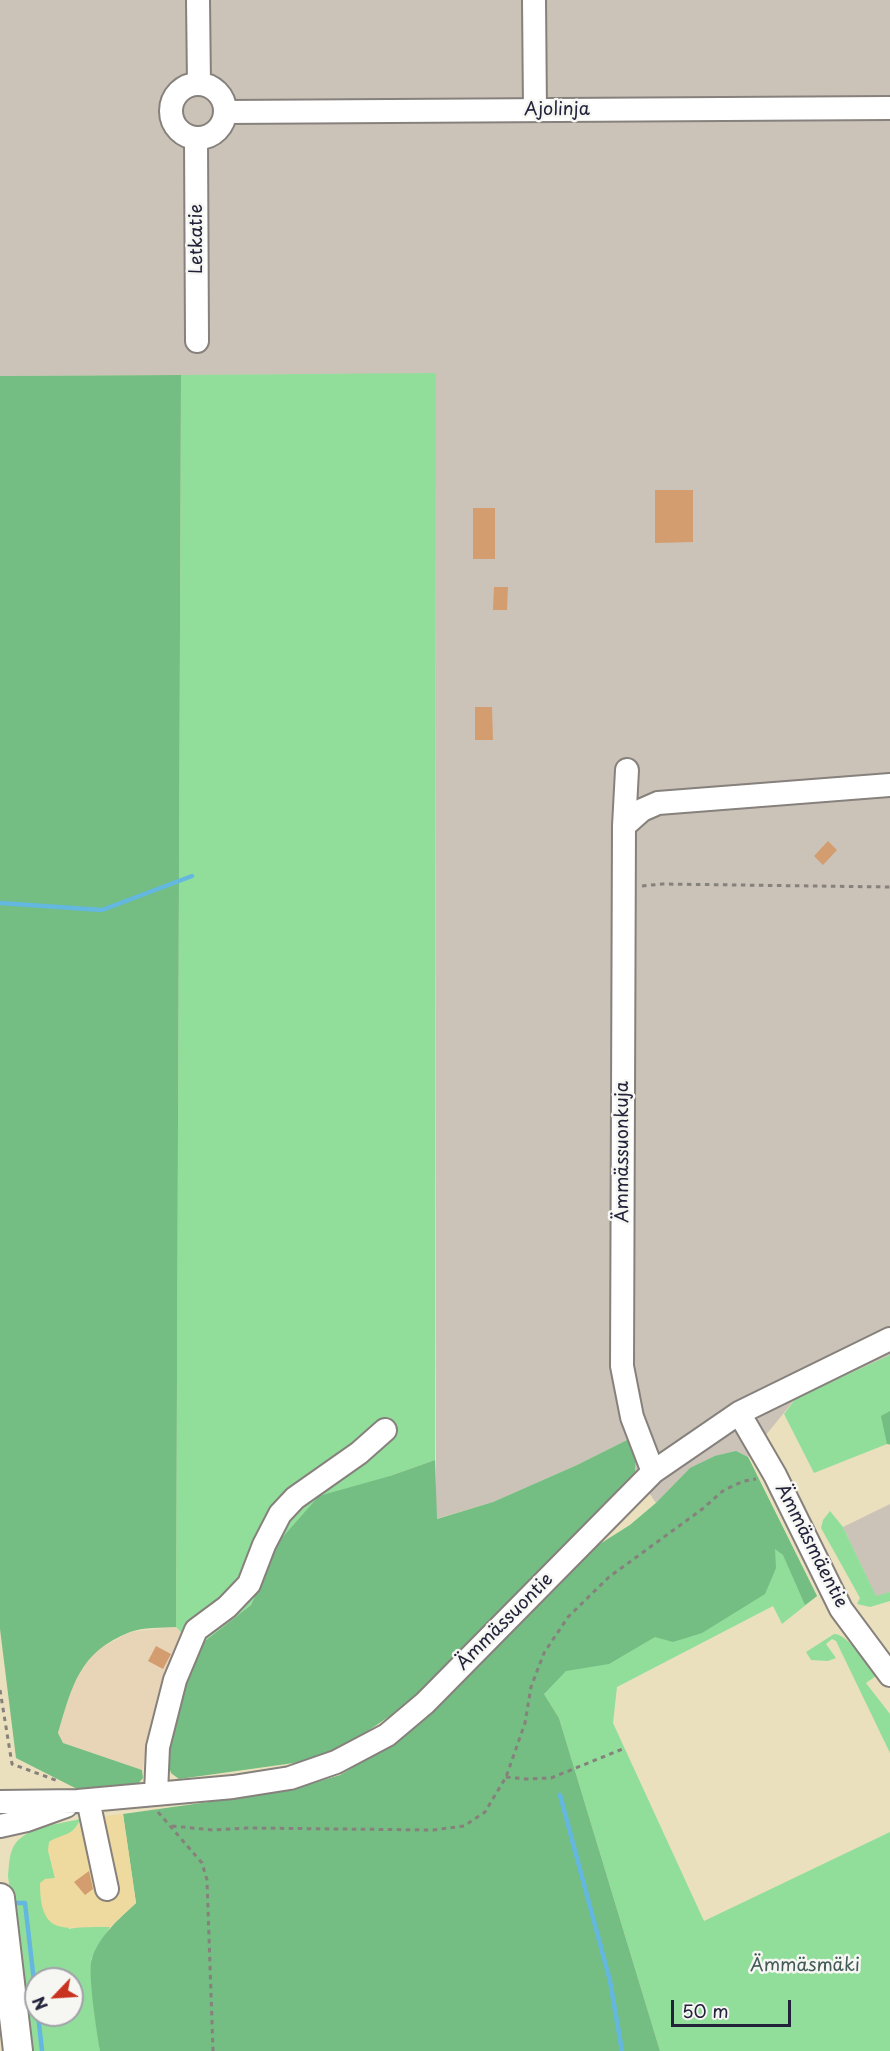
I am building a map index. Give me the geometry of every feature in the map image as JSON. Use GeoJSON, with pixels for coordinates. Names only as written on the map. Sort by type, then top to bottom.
{"type":"FeatureCollection","features":[{"type":"Feature","properties":{"kind":"main road"},"geometry":{"type":"LineString","coordinates":[[0,1898],[18,2051]]}},
{"type":"Feature","properties":{"kind":"street"},"geometry":{"type":"LineString","coordinates":[[198,0],[199,84]]}},
{"type":"Feature","properties":{"kind":"street"},"geometry":{"type":"LineString","coordinates":[[534,0],[535,110]]}},
{"type":"Feature","properties":{"kind":"street"},"geometry":{"type":"LineString","coordinates":[[199,84],[212,87],[219,93],[225,112],[220,127],[213,133],[196,138],[180,131],[175,124],[171,107],[179,92],[186,86],[199,84]]}},
{"type":"Feature","properties":{"kind":"street","name":"Ajolinja"},"geometry":{"type":"LineString","coordinates":[[225,112],[890,108]]}},
{"type":"Feature","properties":{"kind":"street","name":"Letkatie"},"geometry":{"type":"LineString","coordinates":[[196,138],[197,341]]}},
{"type":"Feature","properties":{"kind":"street","name":"Ämmässuonkuja"},"geometry":{"type":"LineString","coordinates":[[627,770],[624,826],[622,1366],[632,1417],[653,1472]]}},
{"type":"Feature","properties":{"kind":"street"},"geometry":{"type":"LineString","coordinates":[[624,826],[642,810],[658,803],[890,785]]}},
{"type":"Feature","properties":{"kind":"street","name":"Ämmässuontie"},"geometry":{"type":"LineString","coordinates":[[0,1802],[77,1801],[233,1786],[290,1778],[336,1762],[387,1735],[425,1703],[653,1472],[739,1413],[890,1338]]}},
{"type":"Feature","properties":{"kind":"street","name":"Ämmäsmäentie"},"geometry":{"type":"LineString","coordinates":[[739,1413],[775,1475],[841,1609],[890,1675]]}},
{"type":"Feature","properties":{"kind":"street"},"geometry":{"type":"LineString","coordinates":[[156,1793],[158,1747],[175,1680],[196,1630],[227,1607],[249,1584],[264,1545],[280,1514],[295,1498],[359,1453],[385,1430]]}},
{"type":"Feature","properties":{"kind":"street"},"geometry":{"type":"LineString","coordinates":[[77,1801],[107,1889]]}},
{"type":"Feature","properties":{"kind":"street","name":"Ämmässuontie"},"geometry":{"type":"LineString","coordinates":[[0,1826],[27,1820],[77,1801]]}},
{"type":"Feature","properties":{"kind":"path"},"geometry":{"type":"LineString","coordinates":[[624,895],[646,885],[663,884],[890,887]]}},
{"type":"Feature","properties":{"kind":"path"},"geometry":{"type":"LineString","coordinates":[[172,1826],[213,1830],[247,1828],[433,1830],[464,1826],[484,1812],[506,1777],[525,1723],[531,1687],[544,1653],[567,1617],[609,1577],[702,1510],[724,1490],[744,1481],[775,1475]]}},
{"type":"Feature","properties":{"kind":"path"},"geometry":{"type":"LineString","coordinates":[[0,1689],[12,1764],[60,1782],[77,1801]]}},
{"type":"Feature","properties":{"kind":"path"},"geometry":{"type":"LineString","coordinates":[[506,1777],[551,1778],[625,1748]]}},
{"type":"Feature","properties":{"kind":"path"},"geometry":{"type":"LineString","coordinates":[[156,1793],[158,1813],[172,1826],[202,1863],[207,1880],[213,2051]]}},
{"type":"Feature","properties":{"kind":"shaded area"},"geometry":{"type":"Polygon","coordinates":[[[0,0],[890,0],[890,1355],[796,1398],[748,1457],[736,1451],[690,1468],[656,1503],[635,1472],[636,1457],[629,1439],[493,1502],[436,1519],[436,374],[0,376],[0,0]]]}},
{"type":"Feature","properties":{"kind":"shaded area"},"geometry":{"type":"Polygon","coordinates":[[[890,1504],[890,1592],[876,1597],[843,1527],[890,1504]]]}},
{"type":"Feature","properties":{"kind":"shaded area"},"geometry":{"type":"Polygon","coordinates":[[[176,1627],[186,1637],[164,1684],[142,1770],[63,1743],[58,1733],[73,1683],[95,1651],[131,1632],[176,1627]]]}},
{"type":"Feature","properties":{"kind":"green space"},"geometry":{"type":"Polygon","coordinates":[[[436,373],[435,1460],[390,1476],[280,1540],[251,1605],[201,1644],[186,1637],[176,1627],[181,375],[436,373]]]}},
{"type":"Feature","properties":{"kind":"green space"},"geometry":{"type":"Polygon","coordinates":[[[181,375],[176,1627],[146,1628],[130,1632],[99,1650],[80,1672],[73,1686],[58,1733],[63,1743],[142,1770],[143,1778],[137,1785],[81,1791],[16,1758],[0,1629],[0,376],[181,375]]]}},
{"type":"Feature","properties":{"kind":"green space"},"geometry":{"type":"Polygon","coordinates":[[[890,1355],[890,1445],[887,1444],[814,1473],[784,1414],[796,1398],[890,1355]]]}},
{"type":"Feature","properties":{"kind":"green space"},"geometry":{"type":"Polygon","coordinates":[[[890,1411],[890,1444],[887,1444],[881,1416],[890,1411]]]}},
{"type":"Feature","properties":{"kind":"green space"},"geometry":{"type":"Polygon","coordinates":[[[629,1439],[636,1457],[635,1472],[462,1654],[405,1706],[345,1746],[308,1761],[179,1779],[171,1773],[167,1761],[180,1693],[201,1644],[251,1605],[280,1540],[319,1496],[390,1476],[435,1460],[437,1519],[493,1502],[629,1439]]]}},
{"type":"Feature","properties":{"kind":"green space","name":"Ämmäsmäki"},"geometry":{"type":"Polygon","coordinates":[[[736,1451],[748,1457],[817,1596],[782,1624],[773,1606],[617,1687],[613,1723],[704,1921],[890,1832],[890,2051],[660,2051],[559,1718],[544,1694],[581,1556],[630,1525],[656,1503],[690,1468],[715,1456],[736,1451]]]}},
{"type":"Feature","properties":{"kind":"green space"},"geometry":{"type":"Polygon","coordinates":[[[736,1451],[748,1457],[817,1596],[805,1605],[783,1555],[775,1549],[776,1568],[765,1594],[702,1633],[673,1642],[655,1637],[609,1664],[566,1671],[544,1694],[559,1718],[660,2051],[100,2051],[92,1989],[92,1958],[105,1935],[136,1903],[123,1814],[287,1791],[340,1775],[399,1740],[444,1700],[504,1634],[581,1556],[630,1525],[656,1503],[690,1468],[715,1456],[736,1451]]]}},
{"type":"Feature","properties":{"kind":"green space"},"geometry":{"type":"Polygon","coordinates":[[[830,1511],[843,1527],[876,1596],[890,1592],[890,1601],[870,1607],[857,1604],[860,1598],[821,1528],[823,1520],[830,1511]]]}},
{"type":"Feature","properties":{"kind":"green space"},"geometry":{"type":"Polygon","coordinates":[[[834,1634],[851,1644],[876,1676],[866,1683],[890,1714],[890,1753],[836,1641],[832,1639],[826,1644],[836,1658],[828,1661],[811,1660],[806,1652],[834,1634]]]}},
{"type":"Feature","properties":{"kind":"green space"},"geometry":{"type":"Polygon","coordinates":[[[80,1819],[71,1832],[48,1850],[55,1878],[50,1880],[69,1929],[84,1926],[110,1927],[91,1959],[94,2010],[100,2051],[30,2051],[27,2027],[84,2027],[84,1967],[24,1967],[24,2003],[8,1876],[10,1859],[15,1844],[21,1838],[36,1829],[80,1819]]]}},
{"type":"Feature","properties":{"kind":"sand"},"geometry":{"type":"Polygon","coordinates":[[[123,1814],[136,1903],[110,1927],[69,1928],[51,1922],[41,1902],[40,1883],[45,1879],[55,1878],[48,1850],[49,1842],[72,1831],[80,1819],[123,1814]]]}},
{"type":"Feature","properties":{"kind":"building"},"geometry":{"type":"Polygon","coordinates":[[[655,490],[693,490],[693,542],[655,543],[655,490]]]}},
{"type":"Feature","properties":{"kind":"building"},"geometry":{"type":"Polygon","coordinates":[[[473,508],[495,508],[495,559],[473,559],[473,508]]]}},
{"type":"Feature","properties":{"kind":"building"},"geometry":{"type":"Polygon","coordinates":[[[494,587],[508,587],[507,610],[493,610],[494,587]]]}},
{"type":"Feature","properties":{"kind":"building"},"geometry":{"type":"Polygon","coordinates":[[[475,707],[492,707],[493,740],[475,740],[475,707]]]}},
{"type":"Feature","properties":{"kind":"building"},"geometry":{"type":"Polygon","coordinates":[[[828,841],[837,850],[823,865],[814,856],[828,841]]]}},
{"type":"Feature","properties":{"kind":"building"},"geometry":{"type":"Polygon","coordinates":[[[156,1646],[171,1654],[163,1669],[148,1661],[156,1646]]]}},
{"type":"Feature","properties":{"kind":"building"},"geometry":{"type":"Polygon","coordinates":[[[89,1871],[93,1889],[85,1895],[74,1882],[89,1871]]]}},
{"type":"Feature","properties":{"kind":"waterway"},"geometry":{"type":"LineString","coordinates":[[0,903],[102,910],[192,876]]}},
{"type":"Feature","properties":{"kind":"waterway"},"geometry":{"type":"LineString","coordinates":[[560,1795],[610,1981],[622,2051]]}},
{"type":"Feature","properties":{"kind":"waterway"},"geometry":{"type":"LineString","coordinates":[[15,1903],[25,1903],[32,1967]]}},
{"type":"Feature","properties":{"kind":"waterway"},"geometry":{"type":"LineString","coordinates":[[39,2027],[42,2051]]}}]}
